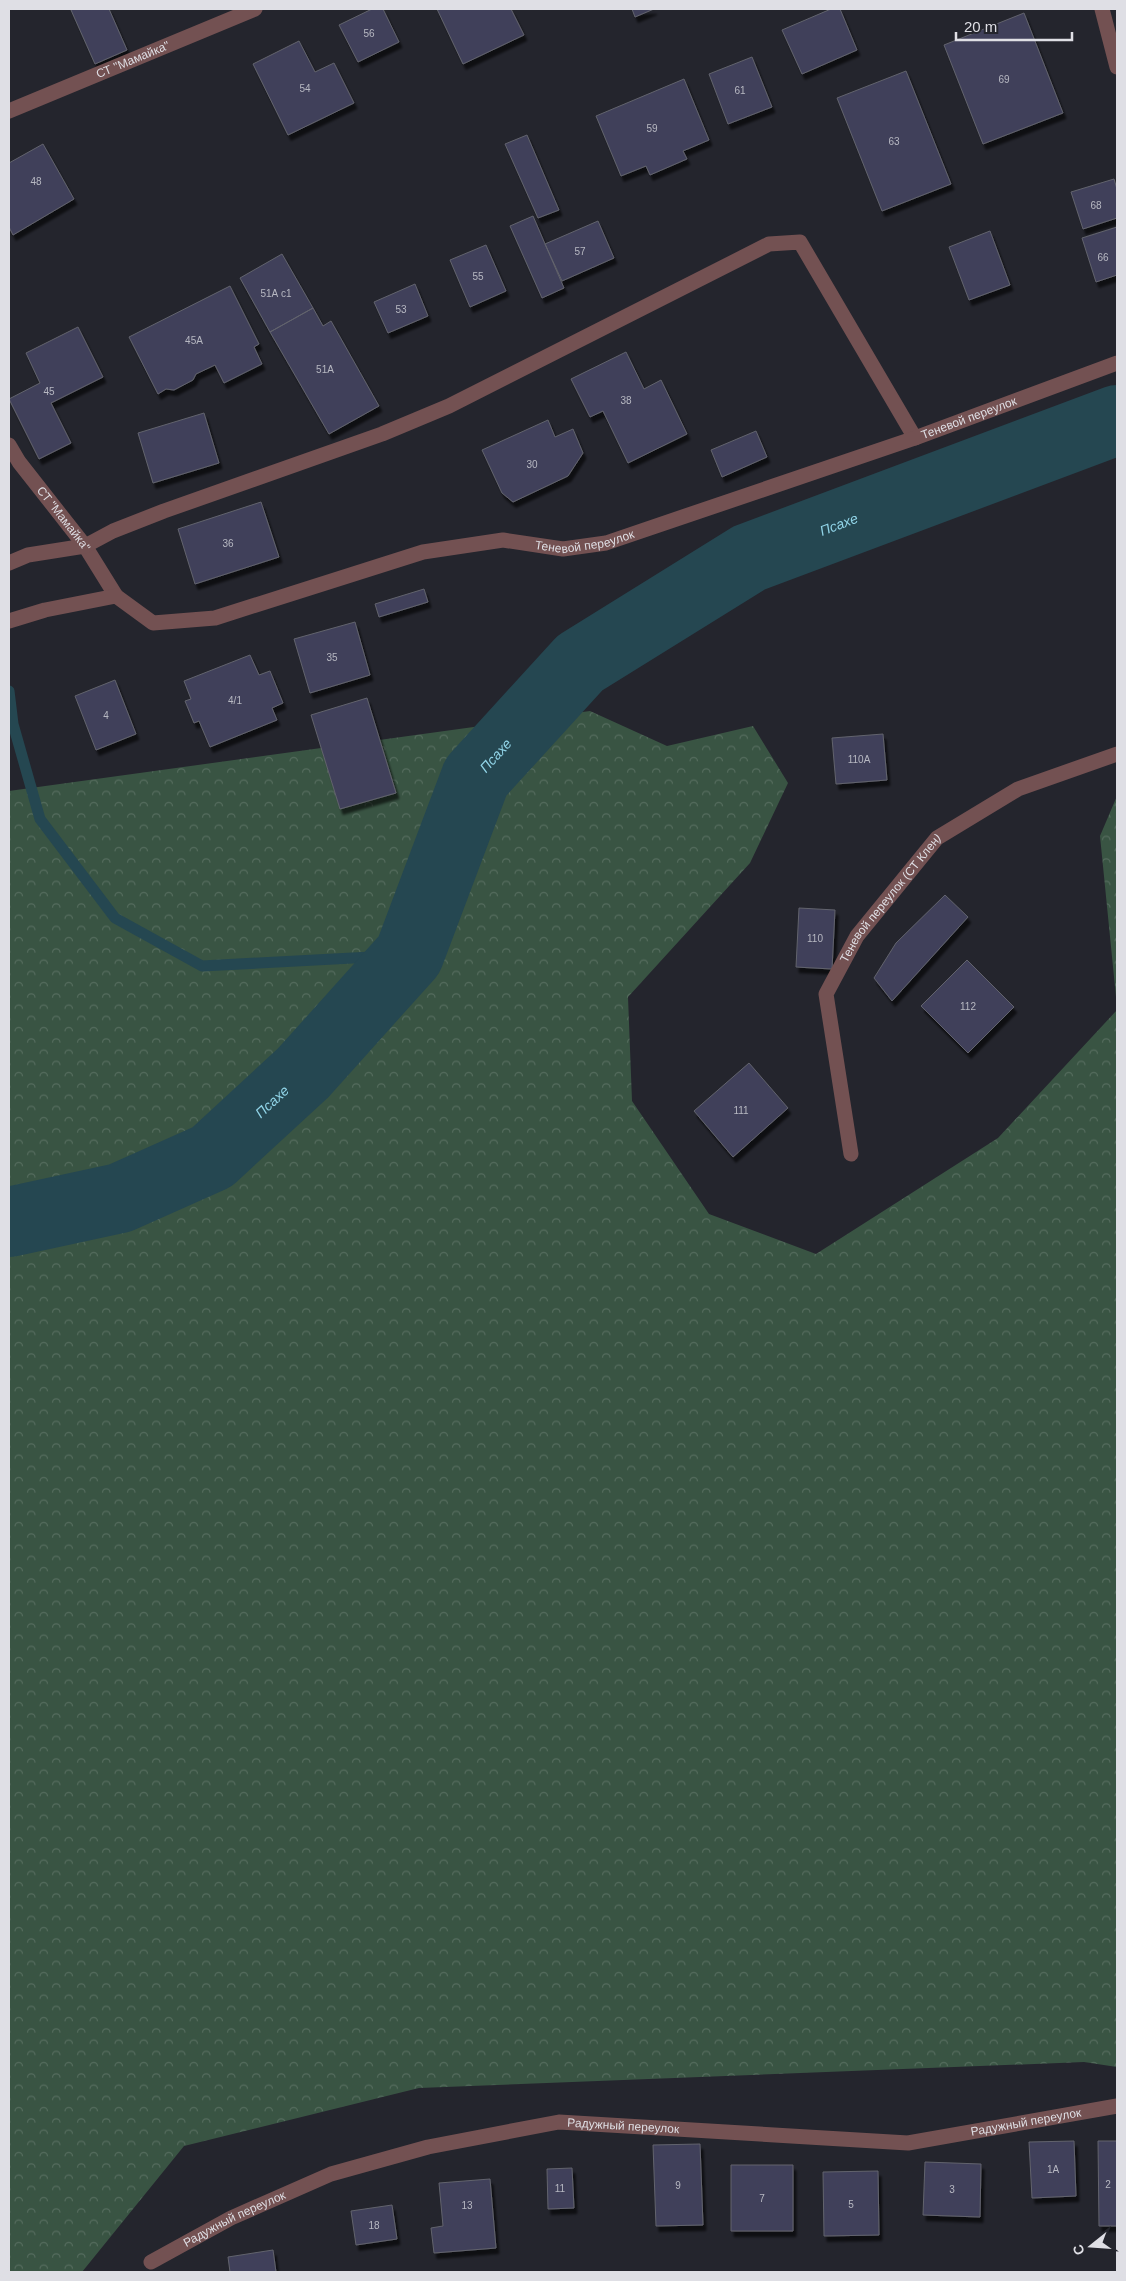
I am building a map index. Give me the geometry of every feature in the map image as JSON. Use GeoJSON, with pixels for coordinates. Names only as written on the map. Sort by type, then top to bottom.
{"type":"FeatureCollection","features":[{"type":"Feature","properties":{"kind":"street","name":"СТ \"Мамайка\""},"geometry":{"type":"LineString","coordinates":[[9,110],[255,9]]}},
{"type":"Feature","properties":{"kind":"street"},"geometry":{"type":"LineString","coordinates":[[1102,9],[1117,68]]}},
{"type":"Feature","properties":{"kind":"street"},"geometry":{"type":"LineString","coordinates":[[9,563],[28,555],[85,546],[113,531],[164,511],[382,434],[449,406],[769,244],[800,242],[915,438]]}},
{"type":"Feature","properties":{"kind":"street","name":"Теневой переулок"},"geometry":{"type":"LineString","coordinates":[[116,596],[153,624],[215,618],[423,552],[503,540],[563,549],[606,543],[915,438],[1117,363]]}},
{"type":"Feature","properties":{"kind":"street","name":"СТ \"Мамайка\""},"geometry":{"type":"LineString","coordinates":[[9,445],[19,462],[85,546],[116,596]]}},
{"type":"Feature","properties":{"kind":"street"},"geometry":{"type":"LineString","coordinates":[[9,621],[45,610],[116,596]]}},
{"type":"Feature","properties":{"kind":"street","name":"Теневой переулок (СТ Клен)"},"geometry":{"type":"LineString","coordinates":[[851,1154],[826,994],[857,936],[937,838],[1018,789],[1117,754]]}},
{"type":"Feature","properties":{"kind":"street","name":"Радужный переулок"},"geometry":{"type":"LineString","coordinates":[[150,2262],[231,2218],[331,2174],[428,2147],[559,2122],[908,2143],[1117,2106]]}},
{"type":"Feature","properties":{"kind":"green space"},"geometry":{"type":"Polygon","coordinates":[[[590,711],[667,746],[753,726],[788,783],[750,863],[628,997],[632,1101],[709,1214],[816,1254],[998,1138],[1117,1010],[1117,2067],[1084,2062],[419,2088],[184,2146],[82,2272],[9,2272],[9,791],[590,711]]]}},
{"type":"Feature","properties":{"kind":"green space"},"geometry":{"type":"Polygon","coordinates":[[[1117,796],[1117,1007],[1100,836],[1117,796]]]}},
{"type":"Feature","properties":{"kind":"building"},"geometry":{"type":"Polygon","coordinates":[[[109,9],[127,50],[95,64],[71,10],[109,9]]]}},
{"type":"Feature","properties":{"kind":"building"},"geometry":{"type":"Polygon","coordinates":[[[372,9],[383,9],[399,42],[358,62],[339,25],[372,9]]]}},
{"type":"Feature","properties":{"kind":"building"},"geometry":{"type":"Polygon","coordinates":[[[437,9],[511,9],[524,35],[463,64],[437,9]]]}},
{"type":"Feature","properties":{"kind":"building"},"geometry":{"type":"Polygon","coordinates":[[[632,9],[654,9],[635,17],[632,9]]]}},
{"type":"Feature","properties":{"kind":"building"},"geometry":{"type":"Polygon","coordinates":[[[831,9],[840,9],[857,50],[802,74],[782,30],[831,9]]]}},
{"type":"Feature","properties":{"kind":"building"},"geometry":{"type":"Polygon","coordinates":[[[1024,13],[1063,113],[983,144],[944,45],[1024,13]]]}},
{"type":"Feature","properties":{"kind":"building"},"geometry":{"type":"Polygon","coordinates":[[[299,41],[315,72],[334,63],[354,103],[288,135],[253,64],[299,41]]]}},
{"type":"Feature","properties":{"kind":"building"},"geometry":{"type":"Polygon","coordinates":[[[752,57],[772,107],[728,124],[709,74],[752,57]]]}},
{"type":"Feature","properties":{"kind":"building"},"geometry":{"type":"Polygon","coordinates":[[[906,71],[951,184],[882,211],[837,98],[906,71]]]}},
{"type":"Feature","properties":{"kind":"building"},"geometry":{"type":"Polygon","coordinates":[[[684,79],[709,140],[683,151],[687,159],[650,175],[646,166],[621,176],[596,116],[684,79]]]}},
{"type":"Feature","properties":{"kind":"building"},"geometry":{"type":"Polygon","coordinates":[[[527,135],[559,210],[538,218],[505,144],[527,135]]]}},
{"type":"Feature","properties":{"kind":"building"},"geometry":{"type":"Polygon","coordinates":[[[43,144],[74,199],[13,235],[9,227],[9,163],[43,144]]]}},
{"type":"Feature","properties":{"kind":"building"},"geometry":{"type":"Polygon","coordinates":[[[1114,179],[1117,189],[1117,218],[1083,229],[1071,192],[1114,179]]]}},
{"type":"Feature","properties":{"kind":"building"},"geometry":{"type":"Polygon","coordinates":[[[533,216],[564,288],[542,298],[510,226],[533,216]]]}},
{"type":"Feature","properties":{"kind":"building"},"geometry":{"type":"Polygon","coordinates":[[[598,221],[614,258],[562,281],[545,244],[598,221]]]}},
{"type":"Feature","properties":{"kind":"building"},"geometry":{"type":"Polygon","coordinates":[[[1117,227],[1117,275],[1096,282],[1082,238],[1117,227]]]}},
{"type":"Feature","properties":{"kind":"building"},"geometry":{"type":"Polygon","coordinates":[[[990,231],[1010,285],[969,300],[949,247],[990,231]]]}},
{"type":"Feature","properties":{"kind":"building"},"geometry":{"type":"Polygon","coordinates":[[[486,245],[506,291],[470,307],[450,260],[486,245]]]}},
{"type":"Feature","properties":{"kind":"building"},"geometry":{"type":"Polygon","coordinates":[[[282,254],[313,308],[270,332],[240,278],[282,254]]]}},
{"type":"Feature","properties":{"kind":"building"},"geometry":{"type":"Polygon","coordinates":[[[415,284],[428,316],[388,333],[374,302],[415,284]]]}},
{"type":"Feature","properties":{"kind":"building"},"geometry":{"type":"Polygon","coordinates":[[[230,286],[259,344],[254,347],[262,364],[224,383],[215,365],[196,374],[193,380],[174,390],[166,389],[158,394],[129,337],[230,286]]]}},
{"type":"Feature","properties":{"kind":"building"},"geometry":{"type":"Polygon","coordinates":[[[313,308],[323,326],[331,321],[379,406],[329,434],[270,332],[313,308]]]}},
{"type":"Feature","properties":{"kind":"building"},"geometry":{"type":"Polygon","coordinates":[[[78,327],[103,377],[51,403],[71,443],[39,459],[9,399],[40,383],[26,353],[78,327]]]}},
{"type":"Feature","properties":{"kind":"building"},"geometry":{"type":"Polygon","coordinates":[[[626,352],[644,389],[661,380],[687,434],[628,463],[603,411],[590,417],[571,379],[626,352]]]}},
{"type":"Feature","properties":{"kind":"building"},"geometry":{"type":"Polygon","coordinates":[[[204,413],[219,463],[153,483],[138,433],[204,413]]]}},
{"type":"Feature","properties":{"kind":"building"},"geometry":{"type":"Polygon","coordinates":[[[548,420],[555,437],[573,429],[583,453],[568,476],[513,502],[502,493],[482,450],[548,420]]]}},
{"type":"Feature","properties":{"kind":"building"},"geometry":{"type":"Polygon","coordinates":[[[756,431],[767,457],[722,477],[711,450],[756,431]]]}},
{"type":"Feature","properties":{"kind":"building"},"geometry":{"type":"Polygon","coordinates":[[[261,502],[279,557],[195,584],[178,529],[261,502]]]}},
{"type":"Feature","properties":{"kind":"building"},"geometry":{"type":"Polygon","coordinates":[[[424,589],[428,602],[379,617],[375,604],[424,589]]]}},
{"type":"Feature","properties":{"kind":"building"},"geometry":{"type":"Polygon","coordinates":[[[355,622],[370,675],[310,693],[294,639],[355,622]]]}},
{"type":"Feature","properties":{"kind":"building"},"geometry":{"type":"Polygon","coordinates":[[[250,655],[259,675],[270,671],[283,703],[272,708],[277,720],[210,747],[199,721],[194,723],[185,701],[191,699],[184,681],[250,655]]]}},
{"type":"Feature","properties":{"kind":"building"},"geometry":{"type":"Polygon","coordinates":[[[115,680],[136,734],[96,750],[75,696],[115,680]]]}},
{"type":"Feature","properties":{"kind":"building"},"geometry":{"type":"Polygon","coordinates":[[[367,698],[396,793],[340,809],[311,715],[367,698]]]}},
{"type":"Feature","properties":{"kind":"building"},"geometry":{"type":"Polygon","coordinates":[[[883,734],[887,780],[836,784],[832,738],[883,734]]]}},
{"type":"Feature","properties":{"kind":"building"},"geometry":{"type":"Polygon","coordinates":[[[945,895],[968,917],[892,1001],[874,978],[896,943],[945,895]]]}},
{"type":"Feature","properties":{"kind":"building"},"geometry":{"type":"Polygon","coordinates":[[[799,908],[835,910],[832,969],[796,967],[799,908]]]}},
{"type":"Feature","properties":{"kind":"building"},"geometry":{"type":"Polygon","coordinates":[[[967,960],[1014,1007],[968,1053],[921,1006],[967,960]]]}},
{"type":"Feature","properties":{"kind":"building"},"geometry":{"type":"Polygon","coordinates":[[[749,1063],[788,1108],[733,1157],[694,1111],[749,1063]]]}},
{"type":"Feature","properties":{"kind":"building"},"geometry":{"type":"Polygon","coordinates":[[[1074,2141],[1076,2196],[1032,2198],[1029,2142],[1074,2141]]]}},
{"type":"Feature","properties":{"kind":"building"},"geometry":{"type":"Polygon","coordinates":[[[1098,2141],[1117,2141],[1117,2226],[1099,2226],[1098,2141]]]}},
{"type":"Feature","properties":{"kind":"building"},"geometry":{"type":"Polygon","coordinates":[[[700,2144],[703,2225],[656,2226],[653,2145],[700,2144]]]}},
{"type":"Feature","properties":{"kind":"building"},"geometry":{"type":"Polygon","coordinates":[[[925,2162],[981,2164],[980,2217],[923,2215],[925,2162]]]}},
{"type":"Feature","properties":{"kind":"building"},"geometry":{"type":"Polygon","coordinates":[[[731,2165],[793,2165],[793,2231],[731,2231],[731,2165]]]}},
{"type":"Feature","properties":{"kind":"building"},"geometry":{"type":"Polygon","coordinates":[[[572,2168],[574,2208],[548,2209],[547,2169],[572,2168]]]}},
{"type":"Feature","properties":{"kind":"building"},"geometry":{"type":"Polygon","coordinates":[[[878,2171],[879,2235],[824,2236],[823,2172],[878,2171]]]}},
{"type":"Feature","properties":{"kind":"building"},"geometry":{"type":"Polygon","coordinates":[[[490,2179],[496,2248],[434,2253],[431,2228],[443,2226],[439,2183],[490,2179]]]}},
{"type":"Feature","properties":{"kind":"building"},"geometry":{"type":"Polygon","coordinates":[[[392,2205],[397,2239],[356,2245],[351,2211],[392,2205]]]}},
{"type":"Feature","properties":{"kind":"building"},"geometry":{"type":"Polygon","coordinates":[[[273,2250],[276,2272],[230,2272],[228,2257],[273,2250]]]}},
{"type":"Feature","properties":{"kind":"waterway","name":"Псахе"},"geometry":{"type":"LineString","coordinates":[[9,1222],[120,1198],[212,1157],[303,1073],[409,955],[476,777],[580,663],[749,558],[1117,420]]}},
{"type":"Feature","properties":{"kind":"waterway"},"geometry":{"type":"LineString","coordinates":[[9,691],[13,724],[40,819],[115,918],[202,966],[409,955]]}}]}
